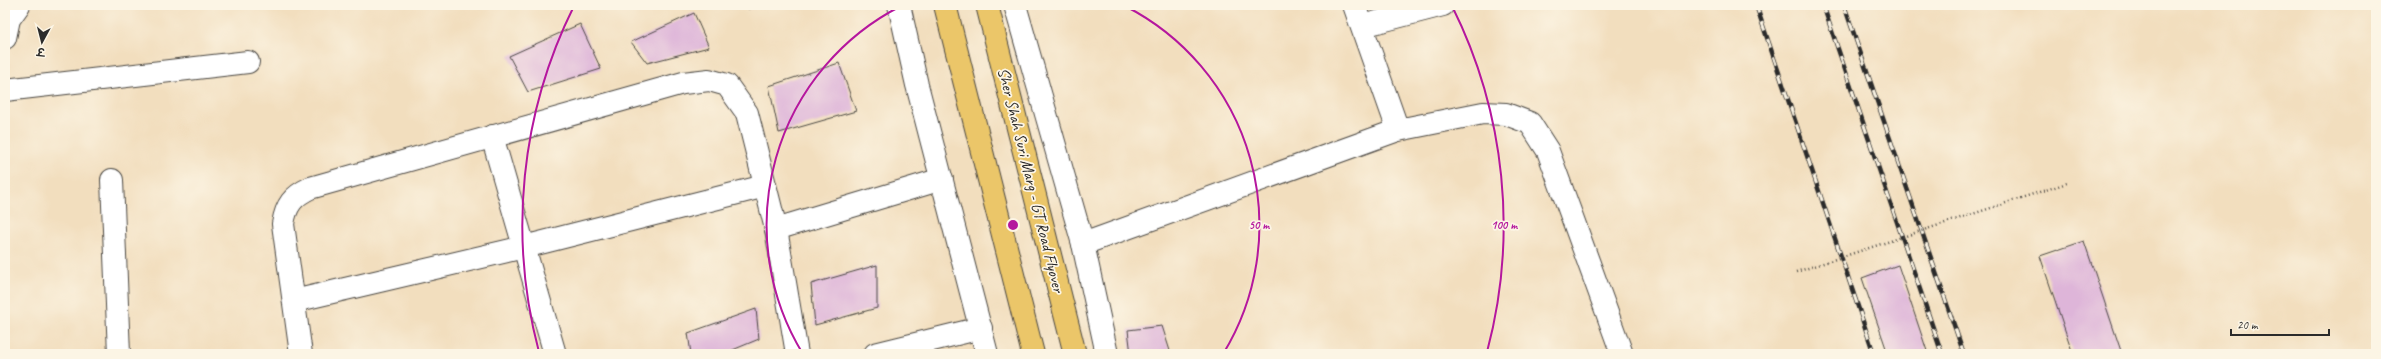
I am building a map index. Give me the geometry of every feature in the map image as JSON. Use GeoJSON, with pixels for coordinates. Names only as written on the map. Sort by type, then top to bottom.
{"type":"FeatureCollection","features":[{"type":"Feature","properties":{"kind":"main road"},"geometry":{"type":"LineString","coordinates":[[945,5],[1033,354]]}},
{"type":"Feature","properties":{"kind":"main road","name":"Sher Shah Suri Marg - GT Road Flyover"},"geometry":{"type":"LineString","coordinates":[[987,5],[1075,354]]}},
{"type":"Feature","properties":{"kind":"street"},"geometry":{"type":"LineString","coordinates":[[5,38],[9,19],[19,5]]}},
{"type":"Feature","properties":{"kind":"street"},"geometry":{"type":"LineString","coordinates":[[899,5],[987,354]]}},
{"type":"Feature","properties":{"kind":"street"},"geometry":{"type":"LineString","coordinates":[[1015,5],[1083,244],[1108,354]]}},
{"type":"Feature","properties":{"kind":"street"},"geometry":{"type":"LineString","coordinates":[[1354,5],[1398,130]]}},
{"type":"Feature","properties":{"kind":"street"},"geometry":{"type":"LineString","coordinates":[[1362,26],[1443,5]]}},
{"type":"Feature","properties":{"kind":"street"},"geometry":{"type":"LineString","coordinates":[[5,90],[248,62]]}},
{"type":"Feature","properties":{"kind":"street"},"geometry":{"type":"LineString","coordinates":[[301,354],[283,224],[285,209],[296,195],[310,188],[492,136],[683,83],[709,80],[727,85],[747,113],[776,230],[797,354]]}},
{"type":"Feature","properties":{"kind":"street"},"geometry":{"type":"LineString","coordinates":[[1083,244],[1398,130],[1483,113],[1506,114],[1530,123],[1548,151],[1622,354]]}},
{"type":"Feature","properties":{"kind":"street"},"geometry":{"type":"LineString","coordinates":[[492,136],[556,354]]}},
{"type":"Feature","properties":{"kind":"street"},"geometry":{"type":"LineString","coordinates":[[112,180],[119,354]]}},
{"type":"Feature","properties":{"kind":"street"},"geometry":{"type":"LineString","coordinates":[[776,230],[942,180]]}},
{"type":"Feature","properties":{"kind":"street"},"geometry":{"type":"LineString","coordinates":[[294,301],[524,247],[765,186]]}},
{"type":"Feature","properties":{"kind":"street"},"geometry":{"type":"LineString","coordinates":[[875,354],[980,328]]}},
{"type":"Feature","properties":{"kind":"path"},"geometry":{"type":"LineString","coordinates":[[1796,272],[2067,183]]}},
{"type":"Feature","properties":{"kind":"building"},"geometry":{"type":"Polygon","coordinates":[[[746,5],[762,5],[762,6],[748,9],[746,5]]]}},
{"type":"Feature","properties":{"kind":"building"},"geometry":{"type":"Polygon","coordinates":[[[694,13],[709,47],[647,63],[631,42],[694,13]]]}},
{"type":"Feature","properties":{"kind":"building"},"geometry":{"type":"Polygon","coordinates":[[[580,24],[601,69],[528,92],[509,56],[580,24]]]}},
{"type":"Feature","properties":{"kind":"building"},"geometry":{"type":"Polygon","coordinates":[[[839,63],[856,111],[779,133],[769,86],[839,63]]]}},
{"type":"Feature","properties":{"kind":"building"},"geometry":{"type":"Polygon","coordinates":[[[2084,241],[2122,354],[2073,354],[2040,256],[2084,241]]]}},
{"type":"Feature","properties":{"kind":"building"},"geometry":{"type":"Polygon","coordinates":[[[877,265],[877,308],[815,325],[811,284],[877,265]]]}},
{"type":"Feature","properties":{"kind":"building"},"geometry":{"type":"Polygon","coordinates":[[[1898,265],[1928,354],[1888,354],[1862,278],[1898,265]]]}},
{"type":"Feature","properties":{"kind":"building"},"geometry":{"type":"Polygon","coordinates":[[[756,309],[759,339],[723,354],[691,354],[688,333],[756,309]]]}},
{"type":"Feature","properties":{"kind":"building"},"geometry":{"type":"Polygon","coordinates":[[[1162,326],[1171,354],[1131,354],[1128,330],[1162,326]]]}},
{"type":"Feature","properties":{"kind":"railway"},"geometry":{"type":"LineString","coordinates":[[1756,5],[1874,354]]}},
{"type":"Feature","properties":{"kind":"railway"},"geometry":{"type":"LineString","coordinates":[[1823,5],[1942,354]]}},
{"type":"Feature","properties":{"kind":"railway"},"geometry":{"type":"LineString","coordinates":[[1844,5],[1964,354]]}}]}
